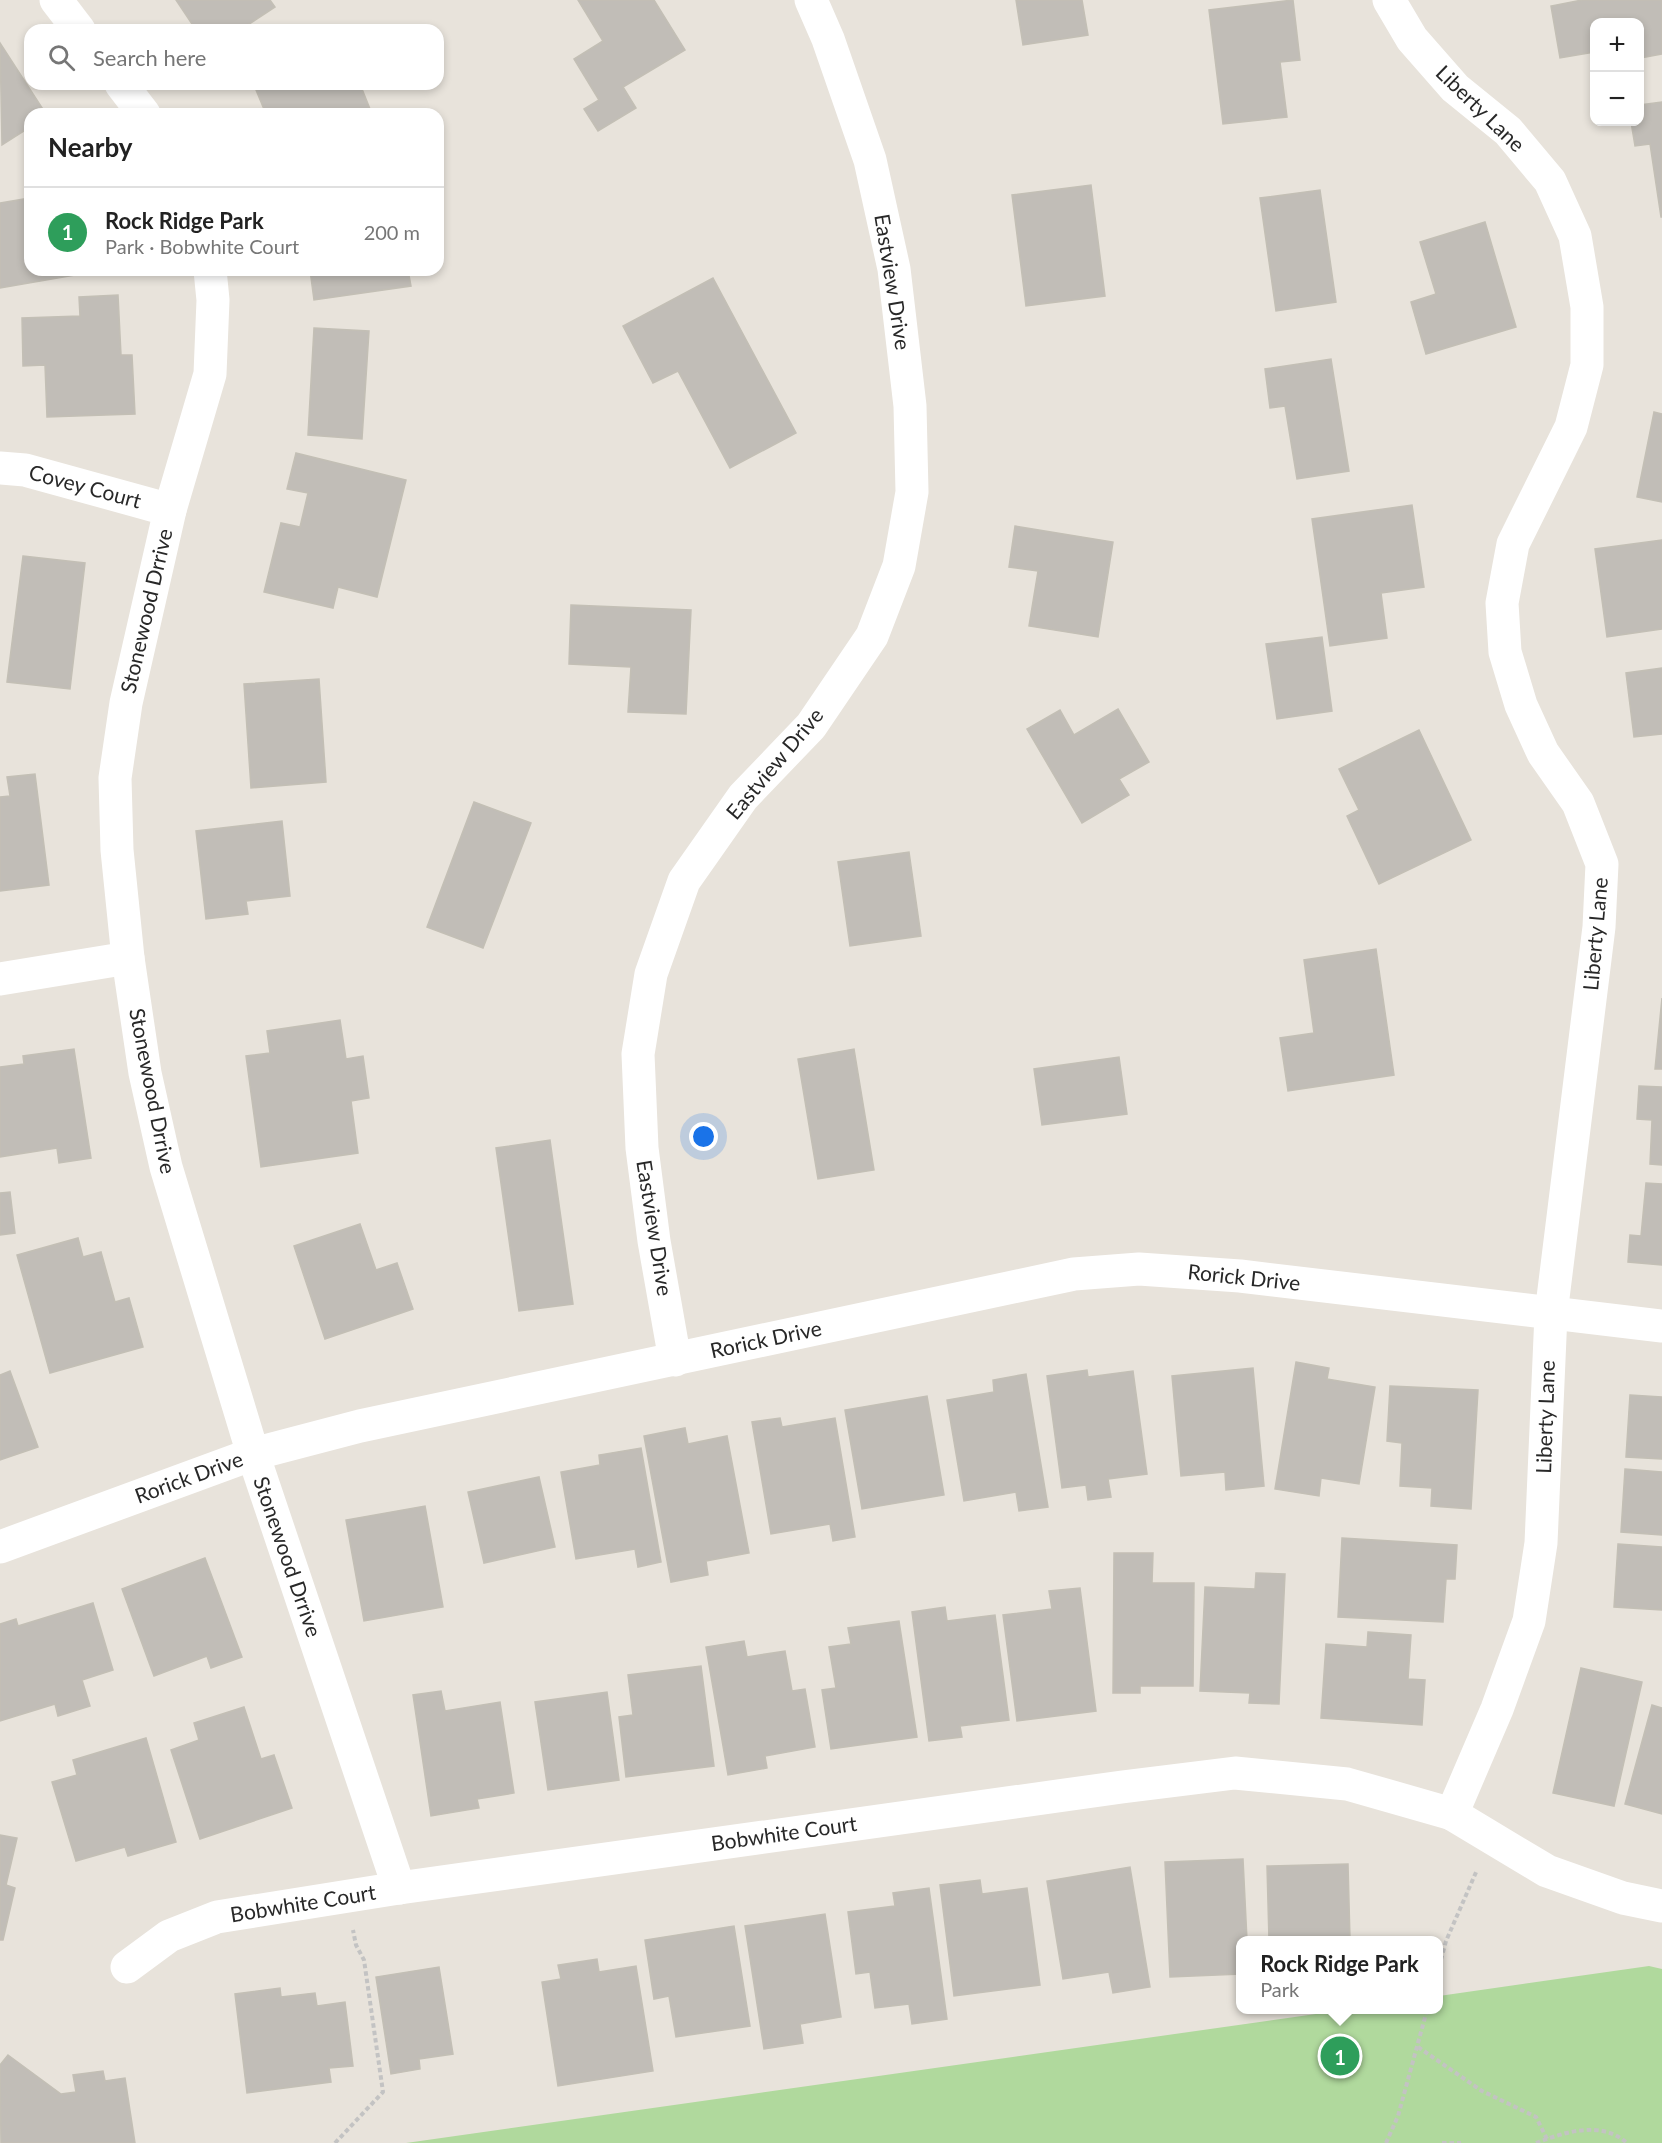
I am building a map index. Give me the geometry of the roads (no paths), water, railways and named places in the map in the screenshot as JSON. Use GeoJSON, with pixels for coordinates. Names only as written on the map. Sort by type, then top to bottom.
{"type":"FeatureCollection","features":[{"type":"Feature","properties":{"kind":"street"},"geometry":{"type":"LineString","coordinates":[[56,0],[74,24]]}},
{"type":"Feature","properties":{"kind":"street","name":"Eastview Drive"},"geometry":{"type":"LineString","coordinates":[[675,1360],[654,1241],[642,1148],[638,1054],[651,974],[684,881],[743,797],[811,726],[872,636],[899,566],[912,492],[910,406],[894,269],[870,160],[828,39],[811,0]]}},
{"type":"Feature","properties":{"kind":"street","name":"Liberty Lane"},"geometry":{"type":"LineString","coordinates":[[1389,0],[1412,39],[1455,88],[1508,131],[1550,181],[1575,236],[1587,307],[1587,364],[1571,427],[1513,544],[1502,603],[1505,652],[1521,705],[1544,753],[1578,803],[1602,864],[1599,927],[1551,1314],[1541,1543],[1529,1621],[1497,1709],[1452,1814]]}},
{"type":"Feature","properties":{"kind":"street"},"geometry":{"type":"LineString","coordinates":[[126,90],[139,108]]}},
{"type":"Feature","properties":{"kind":"street","name":"Stonewood Drrive"},"geometry":{"type":"LineString","coordinates":[[211,276],[213,300],[210,374],[170,510],[126,703],[116,778],[117,850],[128,958],[145,1073],[166,1167],[253,1454],[399,1888]]}},
{"type":"Feature","properties":{"kind":"street","name":"Covey Court"},"geometry":{"type":"LineString","coordinates":[[0,468],[25,470],[170,510]]}},
{"type":"Feature","properties":{"kind":"street"},"geometry":{"type":"LineString","coordinates":[[0,979],[128,958]]}},
{"type":"Feature","properties":{"kind":"street","name":"Rorick Drive"},"geometry":{"type":"LineString","coordinates":[[0,1547],[253,1454],[360,1426],[1074,1274],[1139,1269],[1240,1276],[1662,1326]]}},
{"type":"Feature","properties":{"kind":"street","name":"Bobwhite Court"},"geometry":{"type":"LineString","coordinates":[[127,1967],[169,1936],[217,1917],[348,1898],[399,1888],[1235,1773],[1347,1784],[1452,1814],[1547,1870],[1623,1898],[1662,1906]]}},
{"type":"Feature","properties":{"kind":"place","name":"Rock Ridge Park"},"geometry":{"type":"Point","coordinates":[1340,2056]}}]}
